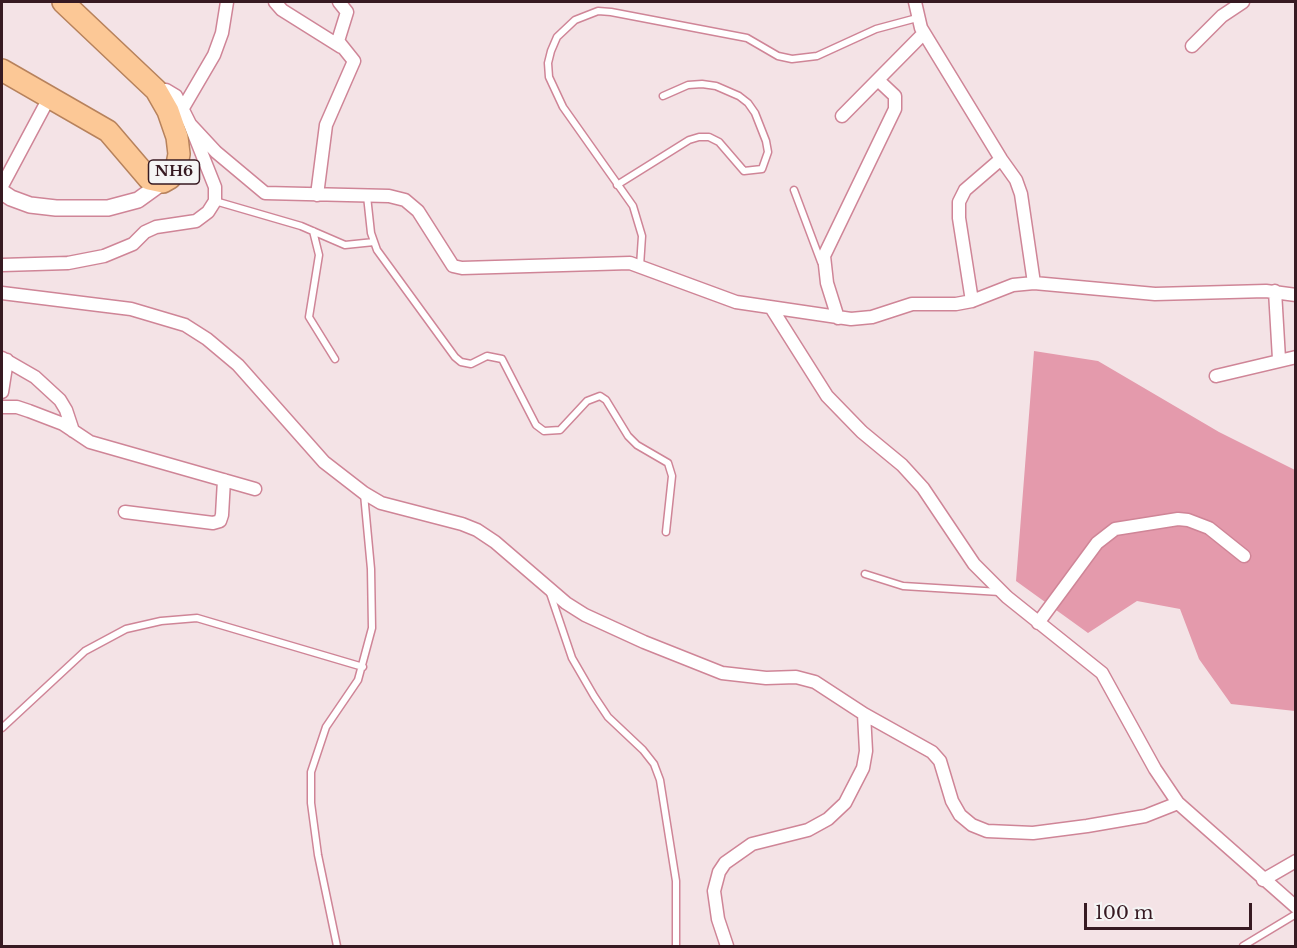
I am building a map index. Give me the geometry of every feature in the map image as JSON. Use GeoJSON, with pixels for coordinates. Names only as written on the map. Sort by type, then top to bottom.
{"type":"FeatureCollection","features":[{"type":"Feature","properties":{"kind":"highway","name":"NH6"},"geometry":{"type":"LineString","coordinates":[[2,70],[108,131],[124,148],[142,174],[156,182],[163,182],[170,178],[176,170],[178,146],[168,111],[156,90],[63,2]]}},
{"type":"Feature","properties":{"kind":"street"},"geometry":{"type":"LineString","coordinates":[[183,108],[214,55],[222,33],[227,2]]}},
{"type":"Feature","properties":{"kind":"street"},"geometry":{"type":"LineString","coordinates":[[275,2],[282,10],[341,47],[354,61],[326,124],[317,195]]}},
{"type":"Feature","properties":{"kind":"street"},"geometry":{"type":"LineString","coordinates":[[339,2],[347,12],[338,41],[341,47]]}},
{"type":"Feature","properties":{"kind":"street"},"geometry":{"type":"LineString","coordinates":[[915,2],[917,18],[924,33],[1000,159],[1016,180],[1021,194],[1034,283]]}},
{"type":"Feature","properties":{"kind":"street"},"geometry":{"type":"LineString","coordinates":[[1192,46],[1222,16],[1243,2]]}},
{"type":"Feature","properties":{"kind":"street"},"geometry":{"type":"LineString","coordinates":[[842,116],[924,33]]}},
{"type":"Feature","properties":{"kind":"street"},"geometry":{"type":"LineString","coordinates":[[838,318],[823,268],[828,243],[895,109],[895,96],[878,80]]}},
{"type":"Feature","properties":{"kind":"street"},"geometry":{"type":"LineString","coordinates":[[2,265],[68,263],[112,253],[133,244],[145,232],[156,227],[196,221],[208,212],[215,201],[215,187],[190,124],[183,108],[170,92],[156,90]]}},
{"type":"Feature","properties":{"kind":"street"},"geometry":{"type":"LineString","coordinates":[[2,186],[50,96]]}},
{"type":"Feature","properties":{"kind":"street"},"geometry":{"type":"LineString","coordinates":[[190,124],[216,152],[265,193],[367,195],[405,200],[418,211],[453,266],[462,268],[621,261],[736,302],[838,318],[862,319],[912,304],[956,304],[972,301],[1013,285],[1034,283],[1177,295],[1275,291],[1296,295]]}},
{"type":"Feature","properties":{"kind":"street"},"geometry":{"type":"LineString","coordinates":[[972,301],[959,218],[959,202],[965,190],[1000,159]]}},
{"type":"Feature","properties":{"kind":"street"},"geometry":{"type":"LineString","coordinates":[[2,192],[30,205],[56,208],[108,208],[138,200],[163,182]]}},
{"type":"Feature","properties":{"kind":"street"},"geometry":{"type":"LineString","coordinates":[[1275,291],[1279,359]]}},
{"type":"Feature","properties":{"kind":"street"},"geometry":{"type":"LineString","coordinates":[[2,293],[131,309],[185,325],[207,339],[238,365],[324,462],[364,493],[381,503],[477,530],[585,615],[676,656],[722,673],[766,678],[796,677],[815,681],[864,714],[932,752],[939,761],[952,801],[960,815],[972,825],[987,831],[1033,832],[1145,816],[1178,803]]}},
{"type":"Feature","properties":{"kind":"street"},"geometry":{"type":"LineString","coordinates":[[772,309],[827,396],[862,432],[902,465],[923,488],[962,550],[1001,592],[1102,673],[1155,769],[1178,803],[1296,907]]}},
{"type":"Feature","properties":{"kind":"street"},"geometry":{"type":"LineString","coordinates":[[1216,376],[1279,359],[1296,357]]}},
{"type":"Feature","properties":{"kind":"street"},"geometry":{"type":"LineString","coordinates":[[2,392],[4,359],[35,376],[60,400],[73,431]]}},
{"type":"Feature","properties":{"kind":"street"},"geometry":{"type":"LineString","coordinates":[[2,407],[17,407],[73,431],[90,442],[255,489]]}},
{"type":"Feature","properties":{"kind":"street"},"geometry":{"type":"LineString","coordinates":[[125,512],[213,523],[220,520],[222,515],[224,480]]}},
{"type":"Feature","properties":{"kind":"street"},"geometry":{"type":"LineString","coordinates":[[1038,623],[1097,543],[1115,529],[1178,519],[1188,520],[1209,528],[1244,556]]}},
{"type":"Feature","properties":{"kind":"street"},"geometry":{"type":"LineString","coordinates":[[727,946],[714,891],[719,872],[725,863],[752,844],[808,830],[828,819],[845,802],[863,768],[866,751],[864,714]]}},
{"type":"Feature","properties":{"kind":"street"},"geometry":{"type":"LineString","coordinates":[[1263,880],[1296,861]]}},
{"type":"Feature","properties":{"kind":"lane"},"geometry":{"type":"LineString","coordinates":[[640,266],[642,236],[633,206],[563,107],[549,76],[548,63],[557,37],[581,17],[598,11],[611,12],[747,38],[778,56],[792,59],[817,56],[876,29],[917,18]]}},
{"type":"Feature","properties":{"kind":"lane"},"geometry":{"type":"LineString","coordinates":[[618,185],[699,137],[709,137],[719,142],[744,171],[762,169],[768,152],[766,141],[760,123],[748,103],[729,91],[702,84],[688,85],[663,96]]}},
{"type":"Feature","properties":{"kind":"lane"},"geometry":{"type":"LineString","coordinates":[[794,190],[823,268]]}},
{"type":"Feature","properties":{"kind":"lane"},"geometry":{"type":"LineString","coordinates":[[367,195],[374,242],[387,267],[455,357],[461,362],[471,364],[487,356],[502,359],[536,425],[544,431],[560,430],[594,397],[600,396],[606,400],[628,436],[637,445],[668,463],[672,468],[666,532]]}},
{"type":"Feature","properties":{"kind":"lane"},"geometry":{"type":"LineString","coordinates":[[215,201],[312,230],[345,245],[374,242]]}},
{"type":"Feature","properties":{"kind":"lane"},"geometry":{"type":"LineString","coordinates":[[312,230],[319,255],[309,317],[335,359]]}},
{"type":"Feature","properties":{"kind":"lane"},"geometry":{"type":"LineString","coordinates":[[337,946],[318,855],[311,803],[311,772],[326,727],[351,694],[363,667],[373,610],[364,493]]}},
{"type":"Feature","properties":{"kind":"lane"},"geometry":{"type":"LineString","coordinates":[[865,574],[916,588],[1001,592]]}},
{"type":"Feature","properties":{"kind":"lane"},"geometry":{"type":"LineString","coordinates":[[548,587],[572,658],[594,696],[608,717],[643,750],[654,764],[660,780],[676,881],[676,946]]}},
{"type":"Feature","properties":{"kind":"lane"},"geometry":{"type":"LineString","coordinates":[[2,728],[85,651],[126,629],[161,621],[197,618],[363,667]]}},
{"type":"Feature","properties":{"kind":"lane"},"geometry":{"type":"LineString","coordinates":[[1243,946],[1296,914]]}},
{"type":"Feature","properties":{"kind":"shaded area"},"geometry":{"type":"Polygon","coordinates":[[[1034,351],[1098,361],[1219,432],[1295,470],[1295,711],[1231,704],[1199,659],[1180,609],[1137,601],[1088,633],[1016,581],[1034,351]]]}}]}
